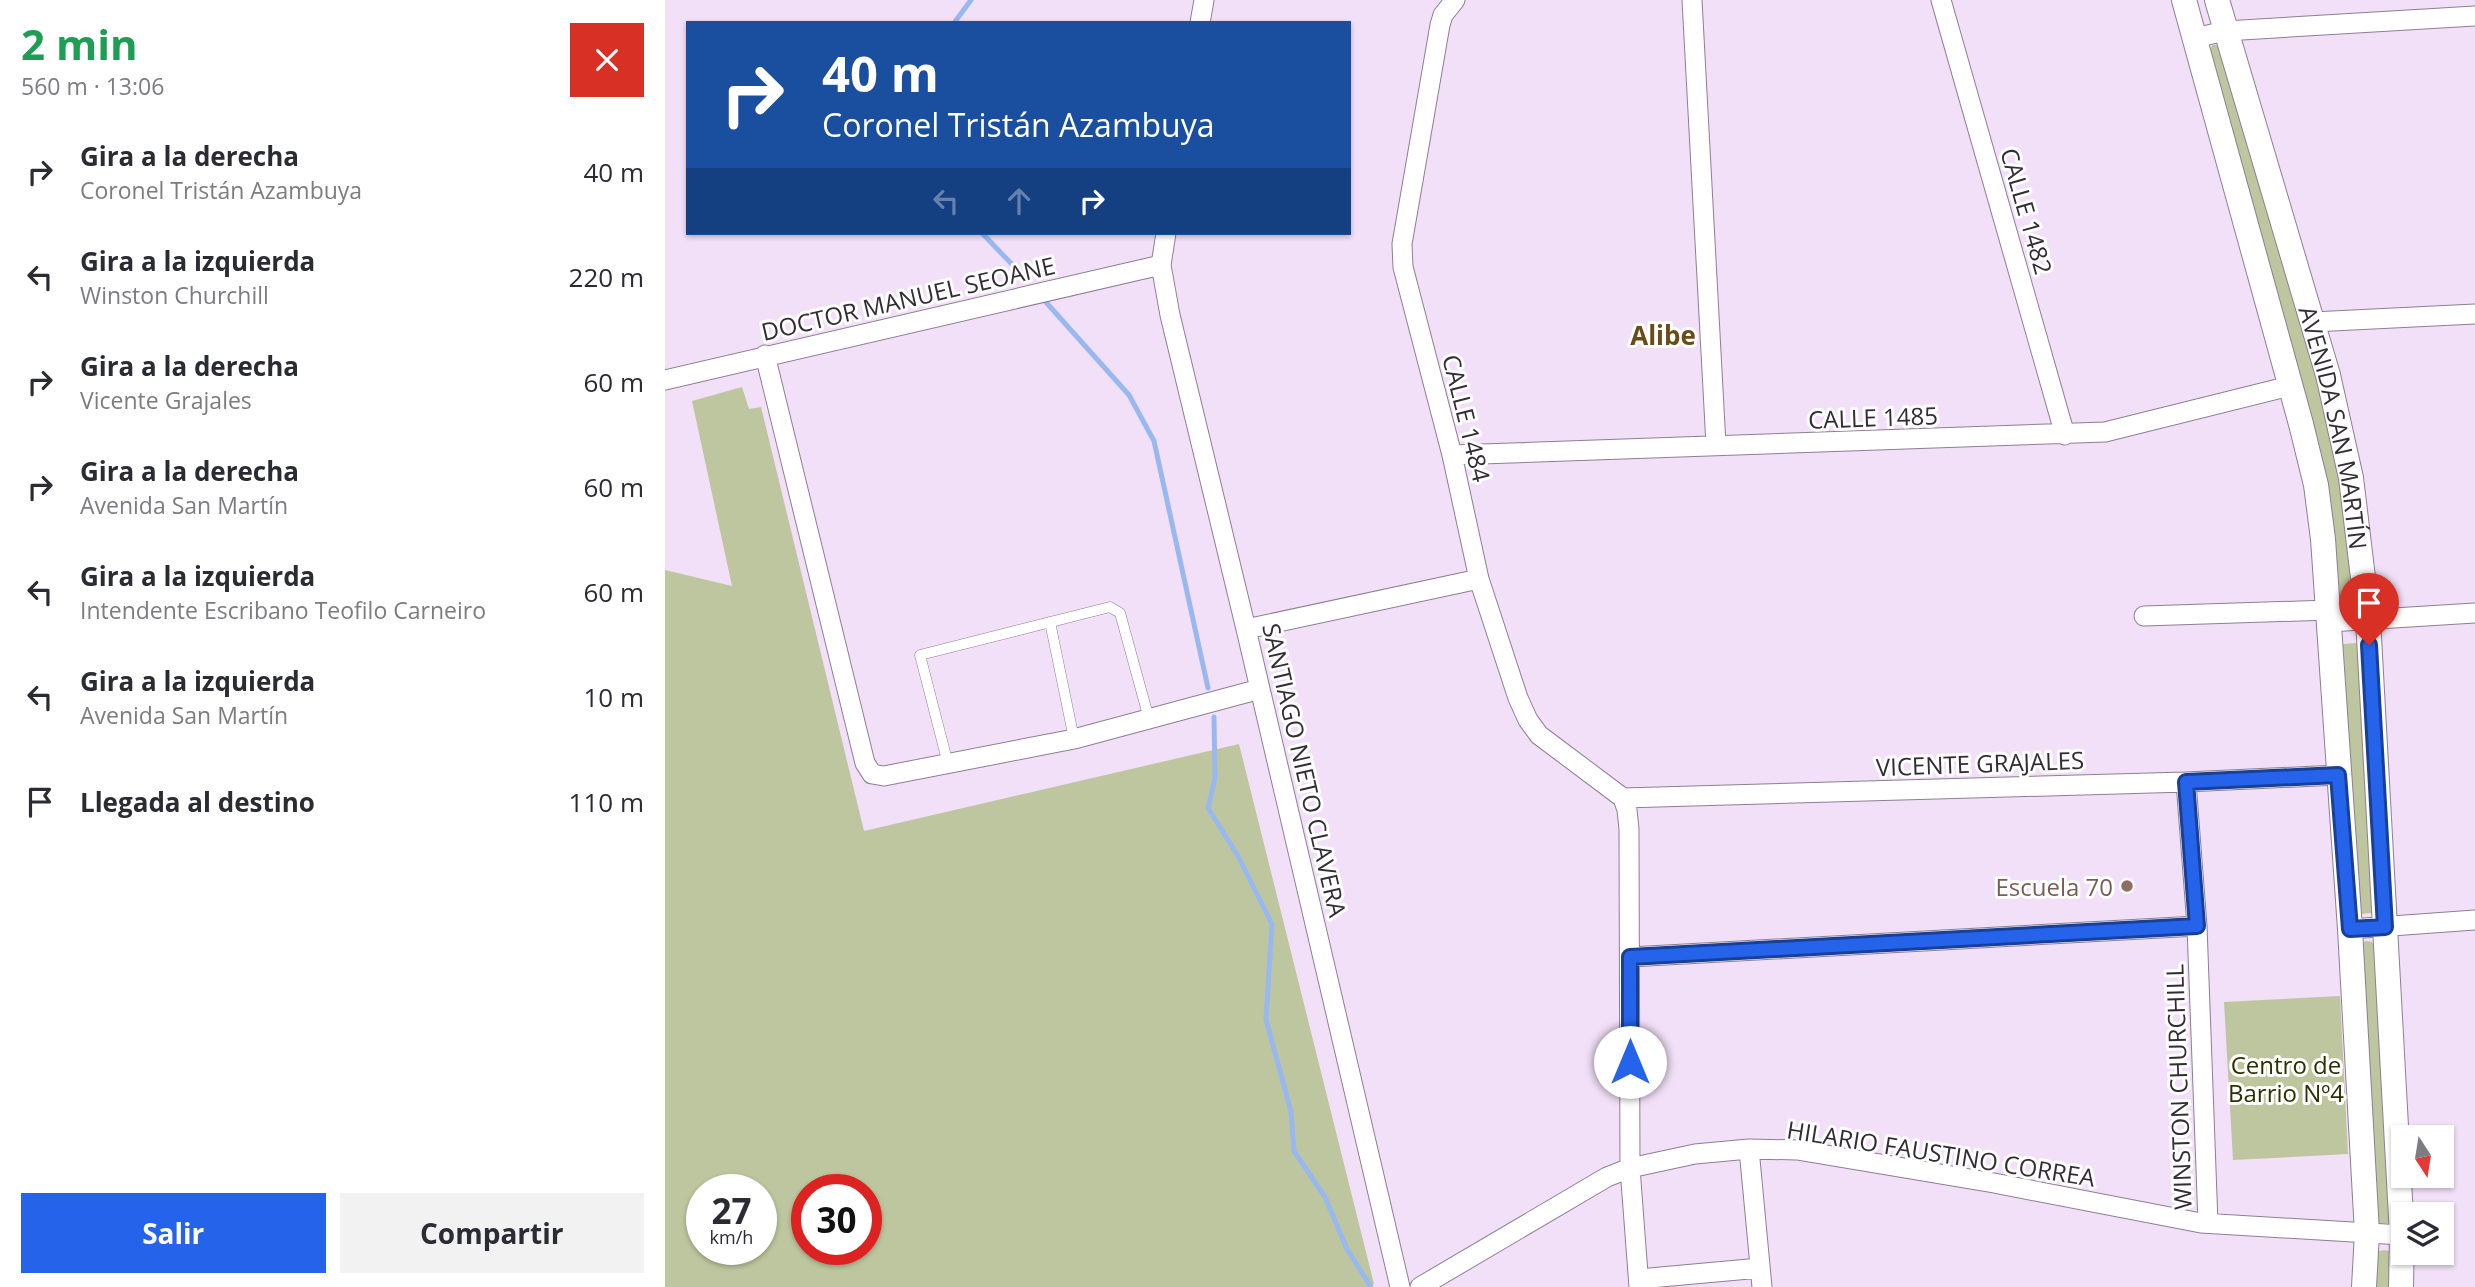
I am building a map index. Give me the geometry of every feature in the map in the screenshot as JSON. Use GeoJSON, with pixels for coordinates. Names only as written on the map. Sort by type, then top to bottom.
{"type":"FeatureCollection","features":[{"type":"Feature","properties":{"kind":"street"},"geometry":{"type":"LineString","coordinates":[[1200,21],[1204,0]]}},
{"type":"Feature","properties":{"kind":"street"},"geometry":{"type":"LineString","coordinates":[[1692,0],[1716,445]]}},
{"type":"Feature","properties":{"kind":"street","name":"CALLE 1482"},"geometry":{"type":"LineString","coordinates":[[1941,0],[2065,435]]}},
{"type":"Feature","properties":{"kind":"street","name":"AVENIDA SAN MARTÍN"},"geometry":{"type":"LineString","coordinates":[[2183,0],[2316,485],[2329,616],[2350,929],[2367,1233],[2364,1287]]}},
{"type":"Feature","properties":{"kind":"street","name":"AVENIDA SAN MARTÍN"},"geometry":{"type":"LineString","coordinates":[[2217,0],[2337,411],[2351,478],[2368,619],[2400,1202]]}},
{"type":"Feature","properties":{"kind":"street","name":"CALLE 1484"},"geometry":{"type":"LineString","coordinates":[[1453,2],[1440,25],[1402,244],[1403,267],[1452,455],[1479,579],[1518,698],[1528,720],[1539,735],[1623,798]]}},
{"type":"Feature","properties":{"kind":"street"},"geometry":{"type":"LineString","coordinates":[[2195,38],[2225,31],[2475,16]]}},
{"type":"Feature","properties":{"kind":"street","name":"SANTIAGO NIETO CLAVERA"},"geometry":{"type":"LineString","coordinates":[[1166,235],[1161,265],[1170,315],[1247,629],[1401,1287]]}},
{"type":"Feature","properties":{"kind":"street","name":"DOCTOR MANUEL SEOANE"},"geometry":{"type":"LineString","coordinates":[[665,380],[1161,265]]}},
{"type":"Feature","properties":{"kind":"street"},"geometry":{"type":"LineString","coordinates":[[2312,322],[2475,314]]}},
{"type":"Feature","properties":{"kind":"street"},"geometry":{"type":"LineString","coordinates":[[765,355],[865,763],[872,774],[884,776],[1073,740],[1260,689]]}},
{"type":"Feature","properties":{"kind":"street","name":"CALLE 1485"},"geometry":{"type":"LineString","coordinates":[[1452,455],[2105,432],[2290,386]]}},
{"type":"Feature","properties":{"kind":"street"},"geometry":{"type":"LineString","coordinates":[[1247,629],[1479,579]]}},
{"type":"Feature","properties":{"kind":"street"},"geometry":{"type":"LineString","coordinates":[[2144,616],[2329,616],[2368,619],[2475,613]]}},
{"type":"Feature","properties":{"kind":"street","name":"VICENTE GRAJALES"},"geometry":{"type":"LineString","coordinates":[[1623,798],[2186,782],[2338,775]]}},
{"type":"Feature","properties":{"kind":"street","name":"WINSTON CHURCHILL"},"geometry":{"type":"LineString","coordinates":[[2186,782],[2197,926],[2207,1223]]}},
{"type":"Feature","properties":{"kind":"street"},"geometry":{"type":"LineString","coordinates":[[1623,798],[1629,829],[1630,1168],[1639,1283],[1761,1277],[1749,1149]]}},
{"type":"Feature","properties":{"kind":"street"},"geometry":{"type":"LineString","coordinates":[[2350,929],[2475,920]]}},
{"type":"Feature","properties":{"kind":"street"},"geometry":{"type":"LineString","coordinates":[[1630,957],[2197,926]]}},
{"type":"Feature","properties":{"kind":"street","name":"HILARIO FAUSTINO CORREA"},"geometry":{"type":"LineString","coordinates":[[1420,1287],[1607,1177],[1630,1168],[1695,1154],[1749,1149],[1797,1150],[2207,1223],[2391,1235]]}},
{"type":"Feature","properties":{"kind":"street","name":"AVENIDA SAN MARTÍN"},"geometry":{"type":"LineString","coordinates":[[2401,1265],[2401,1287]]}},
{"type":"Feature","properties":{"kind":"lane"},"geometry":{"type":"LineString","coordinates":[[948,764],[920,655],[1110,607],[1120,613],[1149,719]]}},
{"type":"Feature","properties":{"kind":"lane"},"geometry":{"type":"LineString","coordinates":[[1050,622],[1073,740]]}},
{"type":"Feature","properties":{"kind":"green space"},"geometry":{"type":"Polygon","coordinates":[[[2213,45],[2219,45],[2318,378],[2341,482],[2355,606],[2341,607],[2333,522],[2207,51],[2213,45]]]}},
{"type":"Feature","properties":{"kind":"green space"},"geometry":{"type":"Polygon","coordinates":[[[742,387],[749,409],[761,407],[864,831],[1239,744],[1374,1284],[1370,1287],[665,1287],[665,570],[732,586],[692,401],[742,387]]]}},
{"type":"Feature","properties":{"kind":"green space"},"geometry":{"type":"Polygon","coordinates":[[[2357,643],[2374,910],[2361,914],[2357,910],[2343,644],[2357,643]]]}},
{"type":"Feature","properties":{"kind":"green space"},"geometry":{"type":"Polygon","coordinates":[[[2367,941],[2375,946],[2390,1223],[2376,1224],[2362,942],[2367,941]]]}},
{"type":"Feature","properties":{"kind":"green space","name":"Centro de Barrio Nº4"},"geometry":{"type":"Polygon","coordinates":[[[2340,996],[2348,1154],[2233,1160],[2224,1002],[2340,996]]]}},
{"type":"Feature","properties":{"kind":"green space"},"geometry":{"type":"Polygon","coordinates":[[[2379,1251],[2389,1251],[2391,1256],[2389,1287],[2375,1287],[2379,1251]]]}},
{"type":"Feature","properties":{"kind":"waterway"},"geometry":{"type":"LineString","coordinates":[[955,21],[971,0]]}},
{"type":"Feature","properties":{"kind":"waterway"},"geometry":{"type":"LineString","coordinates":[[984,235],[1024,277]]}},
{"type":"Feature","properties":{"kind":"waterway"},"geometry":{"type":"LineString","coordinates":[[1044,300],[1129,395],[1154,441],[1208,688]]}},
{"type":"Feature","properties":{"kind":"waterway"},"geometry":{"type":"LineString","coordinates":[[1214,717],[1215,778],[1208,808],[1238,856],[1272,924],[1266,1019],[1291,1112],[1294,1151],[1325,1197],[1347,1249],[1371,1287]]}},
{"type":"Feature","properties":{"kind":"place","name":"Escuela 70"},"geometry":{"type":"Point","coordinates":[2127,886]}},
{"type":"Feature","properties":{"kind":"district","name":"Alibe"},"geometry":{"type":"Point","coordinates":[1663,335]}},
{"type":"Feature","properties":{"kind":"route"},"geometry":{"type":"LineString","coordinates":[[1630,1062],[1630,957],[2197,926],[2186,782],[2338,775],[2350,929],[2385,927],[2369,645]]}}]}
